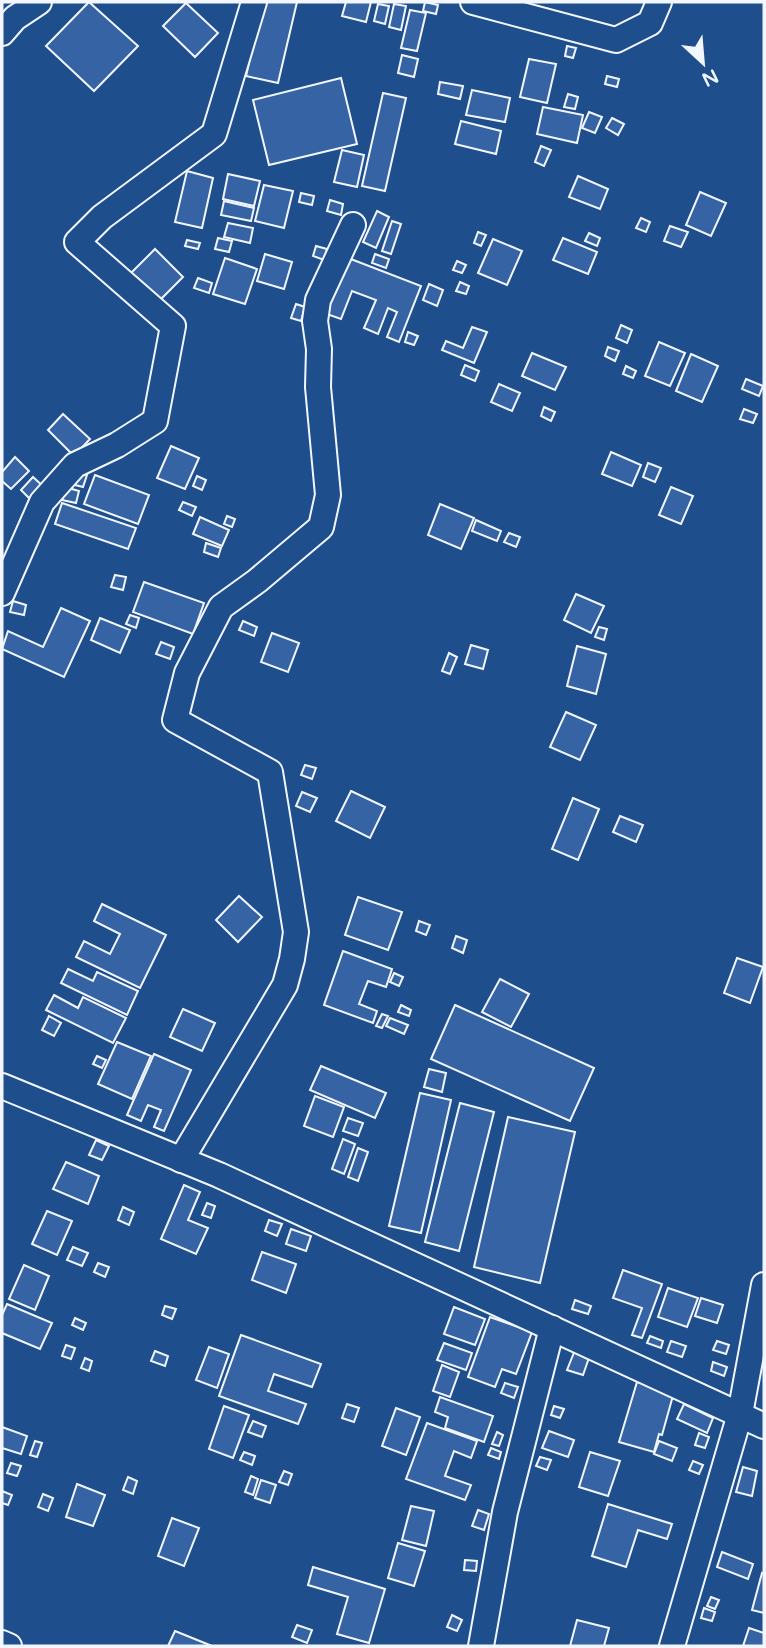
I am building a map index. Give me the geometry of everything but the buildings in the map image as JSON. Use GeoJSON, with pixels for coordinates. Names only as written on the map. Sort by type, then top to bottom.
{"type":"FeatureCollection","features":[{"type":"Feature","properties":{"kind":"street"},"geometry":{"type":"LineString","coordinates":[[2,33],[15,18],[39,2]]}},
{"type":"Feature","properties":{"kind":"street"},"geometry":{"type":"LineString","coordinates":[[2,593],[8,557],[42,502],[75,465],[117,445],[155,421],[173,326],[77,242],[102,217],[214,134],[254,2]]}},
{"type":"Feature","properties":{"kind":"street"},"geometry":{"type":"LineString","coordinates":[[473,2],[615,40],[650,23],[659,2]]}},
{"type":"Feature","properties":{"kind":"street"},"geometry":{"type":"LineString","coordinates":[[181,1160],[285,985],[296,932],[270,772],[175,720],[187,673],[221,607],[257,581],[321,527],[328,495],[315,321],[318,300],[354,225]]}},
{"type":"Feature","properties":{"kind":"street"},"geometry":{"type":"LineString","coordinates":[[2,1086],[232,1181],[764,1426]]}},
{"type":"Feature","properties":{"kind":"street"},"geometry":{"type":"LineString","coordinates":[[672,1646],[740,1414],[764,1285]]}},
{"type":"Feature","properties":{"kind":"street"},"geometry":{"type":"LineString","coordinates":[[481,1646],[505,1512],[552,1328]]}},
{"type":"Feature","properties":{"kind":"street"},"geometry":{"type":"LineString","coordinates":[[2,1643],[9,1646]]}}]}
